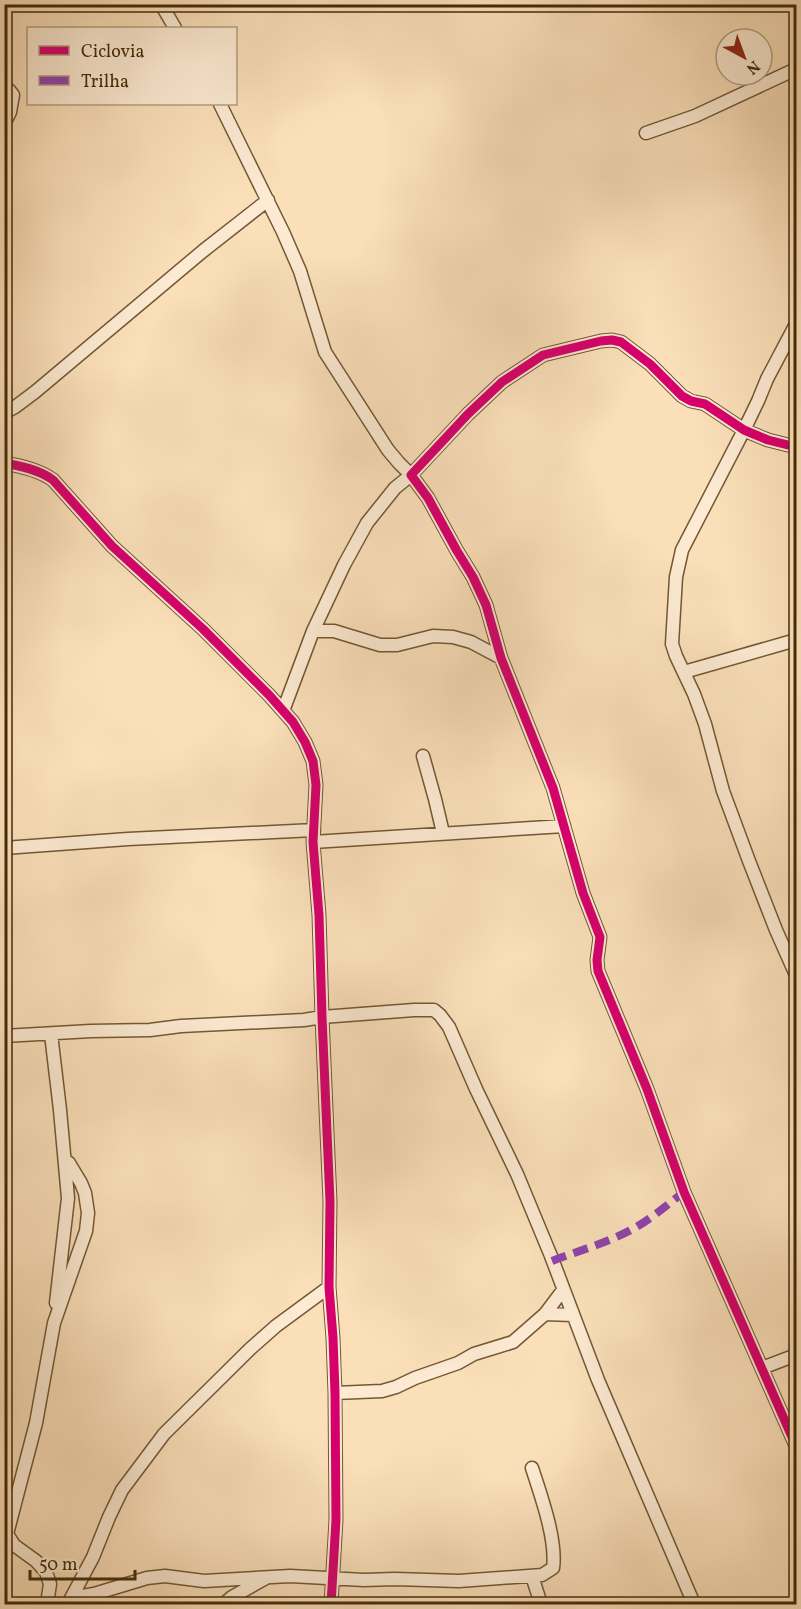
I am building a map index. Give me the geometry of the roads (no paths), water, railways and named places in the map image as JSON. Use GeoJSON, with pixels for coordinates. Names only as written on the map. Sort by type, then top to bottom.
{"type":"FeatureCollection","features":[{"type":"Feature","properties":{"kind":"street"},"geometry":{"type":"LineString","coordinates":[[166,7],[175,27]]}},
{"type":"Feature","properties":{"kind":"street"},"geometry":{"type":"LineString","coordinates":[[646,134],[696,116],[796,69]]}},
{"type":"Feature","properties":{"kind":"street"},"geometry":{"type":"LineString","coordinates":[[4,88],[13,95],[10,112],[4,124]]}},
{"type":"Feature","properties":{"kind":"street"},"geometry":{"type":"LineString","coordinates":[[220,105],[268,200],[300,271],[325,352],[388,450],[411,474],[428,498],[473,577],[486,605],[501,658],[553,788],[583,894],[600,937],[598,971],[647,1089],[684,1192],[796,1446]]}},
{"type":"Feature","properties":{"kind":"street"},"geometry":{"type":"LineString","coordinates":[[4,413],[35,392],[203,251],[268,200]]}},
{"type":"Feature","properties":{"kind":"street"},"geometry":{"type":"LineString","coordinates":[[796,324],[766,379],[744,430],[682,550],[678,564],[672,644],[705,724],[723,791],[776,930],[792,952],[796,975]]}},
{"type":"Feature","properties":{"kind":"street"},"geometry":{"type":"LineString","coordinates":[[283,711],[314,631],[344,565],[367,523],[395,489],[501,382],[543,355],[601,341],[621,342],[650,364],[690,401],[705,404],[744,430],[768,440],[796,447]]}},
{"type":"Feature","properties":{"kind":"street"},"geometry":{"type":"LineString","coordinates":[[4,463],[30,469],[53,480],[112,546],[269,695],[293,722],[313,761],[316,785],[314,836],[330,1201],[329,1287],[333,1338],[336,1520],[331,1605]]}},
{"type":"Feature","properties":{"kind":"street"},"geometry":{"type":"LineString","coordinates":[[314,631],[334,631],[380,645],[397,645],[433,636],[453,637],[471,642],[501,658]]}},
{"type":"Feature","properties":{"kind":"street"},"geometry":{"type":"LineString","coordinates":[[684,672],[796,640]]}},
{"type":"Feature","properties":{"kind":"street"},"geometry":{"type":"LineString","coordinates":[[423,756],[443,833]]}},
{"type":"Feature","properties":{"kind":"street"},"geometry":{"type":"LineString","coordinates":[[4,848],[128,839],[398,837],[564,826]]}},
{"type":"Feature","properties":{"kind":"street"},"geometry":{"type":"LineString","coordinates":[[4,1036],[284,1022],[322,1017],[434,1010],[449,1027],[517,1174],[551,1256],[562,1290],[694,1605]]}},
{"type":"Feature","properties":{"kind":"street"},"geometry":{"type":"LineString","coordinates":[[47,1605],[50,1584],[46,1572],[36,1561],[14,1545],[7,1534],[36,1423],[54,1323],[68,1198],[51,1034]]}},
{"type":"Feature","properties":{"kind":"street"},"geometry":{"type":"LineString","coordinates":[[54,1323],[86,1232],[88,1213],[81,1183],[69,1163],[64,1160]]}},
{"type":"Feature","properties":{"kind":"street"},"geometry":{"type":"LineString","coordinates":[[71,1600],[93,1557],[122,1490],[164,1434],[250,1349],[276,1326],[329,1287]]}},
{"type":"Feature","properties":{"kind":"street"},"geometry":{"type":"LineString","coordinates":[[334,1393],[382,1391],[458,1363],[474,1354],[513,1342],[544,1314],[562,1290]]}},
{"type":"Feature","properties":{"kind":"street"},"geometry":{"type":"LineString","coordinates":[[544,1314],[573,1315]]}},
{"type":"Feature","properties":{"kind":"street"},"geometry":{"type":"LineString","coordinates":[[762,1368],[796,1355]]}},
{"type":"Feature","properties":{"kind":"street"},"geometry":{"type":"LineString","coordinates":[[71,1600],[147,1578],[165,1576],[204,1581],[290,1576],[459,1581],[542,1575],[552,1568],[554,1557],[546,1510],[532,1468]]}},
{"type":"Feature","properties":{"kind":"street"},"geometry":{"type":"LineString","coordinates":[[532,1576],[541,1605]]}},
{"type":"Feature","properties":{"kind":"street"},"geometry":{"type":"LineString","coordinates":[[224,1605],[232,1597],[267,1578]]}}]}
